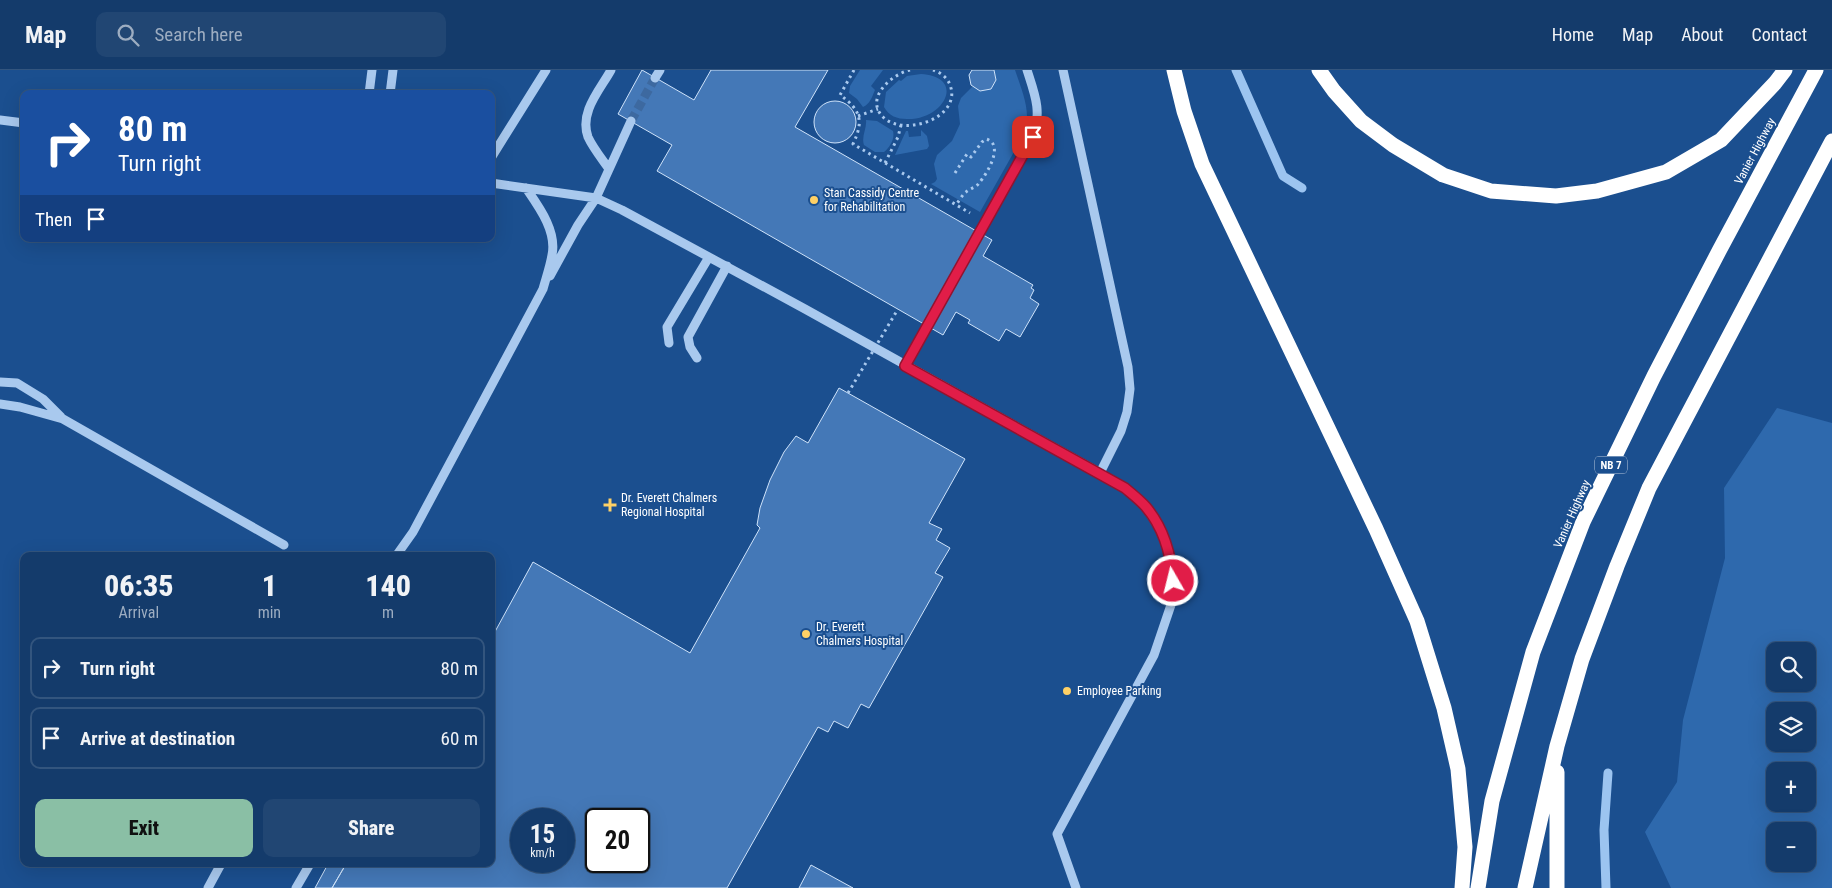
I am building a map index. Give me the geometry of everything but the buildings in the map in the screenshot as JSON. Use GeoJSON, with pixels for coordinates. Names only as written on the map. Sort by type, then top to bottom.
{"type":"FeatureCollection","features":[{"type":"Feature","properties":{"kind":"highway"},"geometry":{"type":"LineString","coordinates":[[1174,70],[1184,111],[1202,164],[1376,529],[1417,621],[1444,708],[1458,769],[1465,847],[1462,888]]}},
{"type":"Feature","properties":{"kind":"highway"},"geometry":{"type":"LineString","coordinates":[[1319,70],[1334,91],[1362,121],[1393,145],[1443,175],[1491,191],[1556,196],[1597,191],[1666,172],[1721,140],[1775,84],[1785,70]]}},
{"type":"Feature","properties":{"kind":"highway","name":"Vanier Highway"},"geometry":{"type":"LineString","coordinates":[[1478,888],[1492,801],[1533,652],[1583,522],[1654,376],[1816,70]]}},
{"type":"Feature","properties":{"kind":"highway"},"geometry":{"type":"LineString","coordinates":[[1525,888],[1557,746],[1582,659],[1649,488],[1832,141]]}},
{"type":"Feature","properties":{"kind":"highway"},"geometry":{"type":"LineString","coordinates":[[1557,746],[1557,888]]}},
{"type":"Feature","properties":{"kind":"lane"},"geometry":{"type":"LineString","coordinates":[[370,90],[372,70]]}},
{"type":"Feature","properties":{"kind":"lane"},"geometry":{"type":"LineString","coordinates":[[390,90],[393,70]]}},
{"type":"Feature","properties":{"kind":"lane"},"geometry":{"type":"LineString","coordinates":[[495,152],[546,70]]}},
{"type":"Feature","properties":{"kind":"lane"},"geometry":{"type":"LineString","coordinates":[[609,169],[588,138],[584,124],[587,111],[611,70]]}},
{"type":"Feature","properties":{"kind":"lane"},"geometry":{"type":"LineString","coordinates":[[905,366],[1033,137],[1038,113],[1036,99],[1027,70]]}},
{"type":"Feature","properties":{"kind":"lane"},"geometry":{"type":"LineString","coordinates":[[1063,70],[1128,367],[1130,389],[1121,431],[1100,473]]}},
{"type":"Feature","properties":{"kind":"lane"},"geometry":{"type":"LineString","coordinates":[[0,120],[20,122]]}},
{"type":"Feature","properties":{"kind":"lane"},"geometry":{"type":"LineString","coordinates":[[399,552],[413,532],[578,225],[596,198],[631,121]]}},
{"type":"Feature","properties":{"kind":"lane"},"geometry":{"type":"LineString","coordinates":[[495,184],[596,198],[622,210],[727,266],[1100,473],[1125,488],[1146,506],[1162,533],[1172,565],[1174,596],[1154,655],[1057,834],[1076,888]]}},
{"type":"Feature","properties":{"kind":"lane"},"geometry":{"type":"LineString","coordinates":[[526,188],[545,216],[550,232],[553,254],[543,289]]}},
{"type":"Feature","properties":{"kind":"lane"},"geometry":{"type":"LineString","coordinates":[[669,343],[668,328],[709,257]]}},
{"type":"Feature","properties":{"kind":"lane"},"geometry":{"type":"LineString","coordinates":[[697,358],[690,346],[688,337],[727,266]]}},
{"type":"Feature","properties":{"kind":"lane"},"geometry":{"type":"LineString","coordinates":[[0,382],[17,383],[42,399],[63,418],[284,545]]}},
{"type":"Feature","properties":{"kind":"lane"},"geometry":{"type":"LineString","coordinates":[[0,404],[63,418]]}},
{"type":"Feature","properties":{"kind":"lane"},"geometry":{"type":"LineString","coordinates":[[208,888],[219,867]]}},
{"type":"Feature","properties":{"kind":"lane"},"geometry":{"type":"LineString","coordinates":[[296,888],[308,867]]}},
{"type":"Feature","properties":{"kind":"path"},"geometry":{"type":"LineString","coordinates":[[854,70],[840,95],[850,102],[858,116],[860,131],[854,144],[977,217]]}},
{"type":"Feature","properties":{"kind":"path"},"geometry":{"type":"LineString","coordinates":[[907,70],[885,84],[877,100],[878,108],[889,121],[919,125],[932,120],[946,109],[951,102],[953,94],[950,84],[945,76],[933,70]]}},
{"type":"Feature","properties":{"kind":"path"},"geometry":{"type":"LineString","coordinates":[[858,116],[878,108]]}},
{"type":"Feature","properties":{"kind":"path"},"geometry":{"type":"LineString","coordinates":[[885,163],[898,137],[901,124]]}},
{"type":"Feature","properties":{"kind":"path"},"geometry":{"type":"LineString","coordinates":[[955,173],[967,154],[971,157],[982,142],[988,139],[994,144],[993,159],[980,182],[964,192],[956,205]]}},
{"type":"Feature","properties":{"kind":"path"},"geometry":{"type":"LineString","coordinates":[[848,393],[898,309]]}},
{"type":"Feature","properties":{"kind":"shaded area"},"geometry":{"type":"Polygon","coordinates":[[[860,70],[883,70],[871,86],[875,90],[870,100],[863,107],[849,93],[850,86],[860,70]]]}},
{"type":"Feature","properties":{"kind":"shaded area"},"geometry":{"type":"Polygon","coordinates":[[[994,70],[1015,70],[1023,94],[1027,119],[1023,136],[980,212],[931,184],[937,179],[934,164],[937,155],[952,141],[960,124],[958,106],[961,98],[973,86],[980,91],[991,89],[996,80],[994,70]]]}},
{"type":"Feature","properties":{"kind":"shaded area"},"geometry":{"type":"Polygon","coordinates":[[[921,74],[935,77],[943,82],[947,90],[940,106],[931,113],[920,117],[903,119],[891,115],[884,107],[886,92],[899,80],[901,81],[907,76],[921,74]]]}},
{"type":"Feature","properties":{"kind":"shaded area"},"geometry":{"type":"Polygon","coordinates":[[[866,120],[877,121],[893,131],[891,143],[884,152],[875,152],[864,145],[866,120]]]}},
{"type":"Feature","properties":{"kind":"shaded area"},"geometry":{"type":"Polygon","coordinates":[[[921,130],[927,136],[929,146],[927,149],[895,155],[906,131],[908,131],[909,137],[921,136],[921,130]]]}},
{"type":"Feature","properties":{"kind":"shaded area"},"geometry":{"type":"Polygon","coordinates":[[[1777,408],[1832,423],[1832,888],[1671,888],[1645,832],[1677,782],[1683,720],[1725,558],[1724,488],[1777,408]]]}},
{"type":"Feature","properties":{"kind":"waterway"},"geometry":{"type":"LineString","coordinates":[[1236,70],[1283,176],[1302,188]]}},
{"type":"Feature","properties":{"kind":"waterway"},"geometry":{"type":"LineString","coordinates":[[1606,888],[1604,830],[1608,773]]}},
{"type":"Feature","properties":{"kind":"tunnel"},"geometry":{"type":"LineString","coordinates":[[631,121],[655,78]]}},
{"type":"Feature","properties":{"kind":"place","name":"Stan Cassidy Centre for Rehabilitation"},"geometry":{"type":"Point","coordinates":[814,200]}},
{"type":"Feature","properties":{"kind":"place","name":"Dr. Everett Chalmers Regional Hospital"},"geometry":{"type":"Point","coordinates":[610,505]}},
{"type":"Feature","properties":{"kind":"place","name":"Dr. Everett Chalmers Hospital"},"geometry":{"type":"Point","coordinates":[806,634]}},
{"type":"Feature","properties":{"kind":"place","name":"Employee Parking"},"geometry":{"type":"Point","coordinates":[1067,691]}},
{"type":"Feature","properties":{"kind":"route"},"geometry":{"type":"LineString","coordinates":[[1033,137],[905,366],[1125,488],[1146,506],[1162,533],[1172,565],[1173,581]]}}]}
